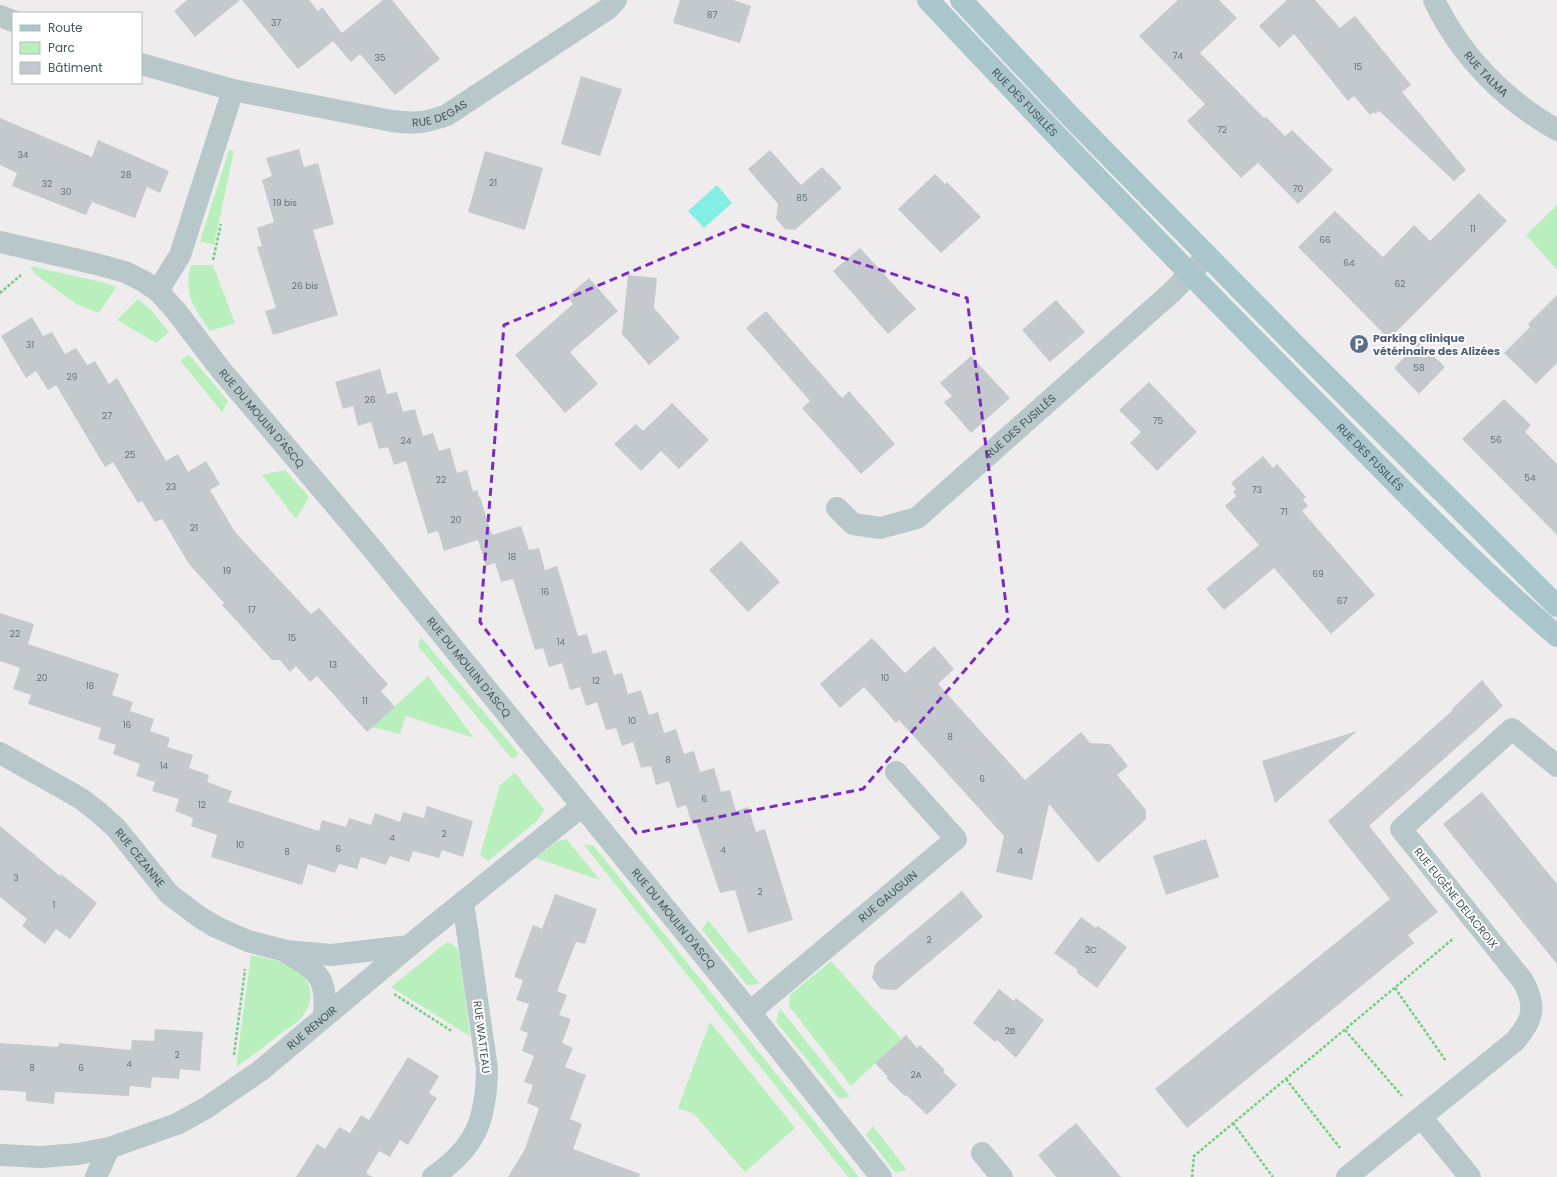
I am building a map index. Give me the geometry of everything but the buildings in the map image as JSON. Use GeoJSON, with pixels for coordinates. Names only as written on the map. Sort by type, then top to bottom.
{"type":"FeatureCollection","features":[{"type":"Feature","properties":{"kind":"main road","name":"RUE DES FUSILLÉS"},"geometry":{"type":"LineString","coordinates":[[928,0],[1189,274],[1454,541],[1504,589],[1557,636]]}},
{"type":"Feature","properties":{"kind":"main road"},"geometry":{"type":"LineString","coordinates":[[961,0],[1072,118],[1296,348],[1557,606]]}},
{"type":"Feature","properties":{"kind":"street","name":"RUE DEGAS"},"geometry":{"type":"LineString","coordinates":[[142,64],[233,90],[392,122],[414,124],[430,122],[447,115],[609,8],[616,0]]}},
{"type":"Feature","properties":{"kind":"street","name":"RUE TALMA"},"geometry":{"type":"LineString","coordinates":[[1434,0],[1440,14],[1461,46],[1485,75],[1510,98],[1538,119],[1557,130]]}},
{"type":"Feature","properties":{"kind":"street"},"geometry":{"type":"LineString","coordinates":[[0,16],[12,21]]}},
{"type":"Feature","properties":{"kind":"street"},"geometry":{"type":"LineString","coordinates":[[158,291],[180,255],[233,90]]}},
{"type":"Feature","properties":{"kind":"street","name":"RUE DU MOULIN D'ASCQ"},"geometry":{"type":"LineString","coordinates":[[0,242],[125,272],[158,291],[176,311],[221,370],[370,546],[581,807],[750,1012],[881,1177]]}},
{"type":"Feature","properties":{"kind":"street","name":"RUE DES FUSILLÉS"},"geometry":{"type":"LineString","coordinates":[[837,508],[853,524],[880,528],[917,518],[1173,291],[1207,256]]}},
{"type":"Feature","properties":{"kind":"street","name":"RUE EUGÈNE DELACROIX"},"geometry":{"type":"LineString","coordinates":[[1352,1173],[1514,1041],[1524,1030],[1530,1020],[1531,1006],[1529,992],[1523,981],[1401,829],[1512,729],[1557,766]]}},
{"type":"Feature","properties":{"kind":"street","name":"RUE CEZANNE"},"geometry":{"type":"LineString","coordinates":[[0,753],[80,798],[97,811],[116,828],[169,894],[198,916],[216,927],[248,940],[286,951],[331,955],[409,946]]}},
{"type":"Feature","properties":{"kind":"street","name":"RUE GAUGUIN"},"geometry":{"type":"LineString","coordinates":[[750,1012],[956,839],[896,772]]}},
{"type":"Feature","properties":{"kind":"street","name":"RUE RENOIR"},"geometry":{"type":"LineString","coordinates":[[0,1155],[41,1157],[78,1154],[109,1148],[177,1124],[206,1108],[260,1071],[409,946],[581,807]]}},
{"type":"Feature","properties":{"kind":"street","name":"RUE WATTEAU"},"geometry":{"type":"LineString","coordinates":[[433,1177],[449,1166],[464,1151],[482,1116],[487,1093],[485,1052],[463,902]]}},
{"type":"Feature","properties":{"kind":"street","name":"RUE CEZANNE"},"geometry":{"type":"LineString","coordinates":[[286,951],[314,970],[323,984],[326,998],[324,1017]]}},
{"type":"Feature","properties":{"kind":"street"},"geometry":{"type":"LineString","coordinates":[[1421,1117],[1470,1177]]}},
{"type":"Feature","properties":{"kind":"street"},"geometry":{"type":"LineString","coordinates":[[96,1177],[109,1148]]}},
{"type":"Feature","properties":{"kind":"street"},"geometry":{"type":"LineString","coordinates":[[982,1153],[1002,1177]]}},
{"type":"Feature","properties":{"kind":"path"},"geometry":{"type":"LineString","coordinates":[[1192,1177],[1194,1156],[1475,921]]}},
{"type":"Feature","properties":{"kind":"path"},"geometry":{"type":"LineString","coordinates":[[230,1093],[248,940]]}},
{"type":"Feature","properties":{"kind":"path"},"geometry":{"type":"LineString","coordinates":[[370,979],[485,1052]]}},
{"type":"Feature","properties":{"kind":"path"},"geometry":{"type":"LineString","coordinates":[[1395,988],[1439,1053],[1464,1083]]}},
{"type":"Feature","properties":{"kind":"path"},"geometry":{"type":"LineString","coordinates":[[1345,1030],[1421,1117]]}},
{"type":"Feature","properties":{"kind":"path"},"geometry":{"type":"LineString","coordinates":[[1286,1079],[1352,1173]]}},
{"type":"Feature","properties":{"kind":"path"},"geometry":{"type":"LineString","coordinates":[[1233,1123],[1273,1177]]}},
{"type":"Feature","properties":{"kind":"highlighted area"},"geometry":{"type":"Polygon","coordinates":[[[742,225],[967,298],[1008,620],[863,789],[636,833],[480,622],[504,325],[742,225]]]}},
{"type":"Feature","properties":{"kind":"green space"},"geometry":{"type":"Polygon","coordinates":[[[229,150],[234,151],[214,245],[200,241],[229,150]]]}},
{"type":"Feature","properties":{"kind":"green space"},"geometry":{"type":"Polygon","coordinates":[[[1557,205],[1557,270],[1526,235],[1557,205]]]}},
{"type":"Feature","properties":{"kind":"green space"},"geometry":{"type":"Polygon","coordinates":[[[191,265],[213,265],[235,323],[210,331],[199,315],[189,293],[188,285],[191,265]]]}},
{"type":"Feature","properties":{"kind":"green space"},"geometry":{"type":"Polygon","coordinates":[[[30,266],[105,283],[116,287],[99,313],[76,304],[35,274],[30,266]]]}},
{"type":"Feature","properties":{"kind":"green space"},"geometry":{"type":"Polygon","coordinates":[[[138,299],[151,310],[169,332],[156,343],[117,320],[138,299]]]}},
{"type":"Feature","properties":{"kind":"green space"},"geometry":{"type":"Polygon","coordinates":[[[189,355],[228,401],[222,412],[180,360],[189,355]]]}},
{"type":"Feature","properties":{"kind":"green space"},"geometry":{"type":"Polygon","coordinates":[[[285,470],[309,497],[296,519],[262,475],[285,470]]]}},
{"type":"Feature","properties":{"kind":"green space"},"geometry":{"type":"Polygon","coordinates":[[[421,637],[519,754],[512,759],[418,646],[421,637]]]}},
{"type":"Feature","properties":{"kind":"green space"},"geometry":{"type":"Polygon","coordinates":[[[428,676],[474,738],[406,716],[400,734],[372,727],[428,676]]]}},
{"type":"Feature","properties":{"kind":"green space"},"geometry":{"type":"Polygon","coordinates":[[[515,773],[544,810],[538,820],[488,861],[480,855],[500,785],[515,773]]]}},
{"type":"Feature","properties":{"kind":"green space"},"geometry":{"type":"Polygon","coordinates":[[[566,839],[600,880],[536,858],[556,842],[566,839]]]}},
{"type":"Feature","properties":{"kind":"green space"},"geometry":{"type":"Polygon","coordinates":[[[584,845],[593,845],[859,1177],[848,1177],[584,845]]]}},
{"type":"Feature","properties":{"kind":"green space"},"geometry":{"type":"Polygon","coordinates":[[[708,920],[760,984],[747,985],[702,930],[708,920]]]}},
{"type":"Feature","properties":{"kind":"green space"},"geometry":{"type":"Polygon","coordinates":[[[447,942],[455,946],[460,958],[470,1036],[391,987],[447,942]]]}},
{"type":"Feature","properties":{"kind":"green space"},"geometry":{"type":"Polygon","coordinates":[[[251,955],[281,962],[297,970],[308,983],[311,997],[305,1012],[295,1024],[236,1067],[251,955]]]}},
{"type":"Feature","properties":{"kind":"green space"},"geometry":{"type":"Polygon","coordinates":[[[831,961],[901,1039],[851,1086],[789,1006],[790,995],[831,961]]]}},
{"type":"Feature","properties":{"kind":"green space"},"geometry":{"type":"Polygon","coordinates":[[[780,1008],[850,1097],[839,1098],[776,1022],[780,1008]]]}},
{"type":"Feature","properties":{"kind":"green space"},"geometry":{"type":"Polygon","coordinates":[[[710,1022],[795,1128],[745,1172],[694,1114],[678,1108],[710,1022]]]}},
{"type":"Feature","properties":{"kind":"green space"},"geometry":{"type":"Polygon","coordinates":[[[873,1126],[907,1170],[895,1172],[866,1135],[873,1126]]]}},
{"type":"Feature","properties":{"kind":"water"},"geometry":{"type":"Polygon","coordinates":[[[717,185],[732,203],[704,228],[688,211],[717,185]]]}},
{"type":"Feature","properties":{"kind":"place","name":"Parking clinique vétérinaire des Alizées"},"geometry":{"type":"Point","coordinates":[1359,344]}}]}
